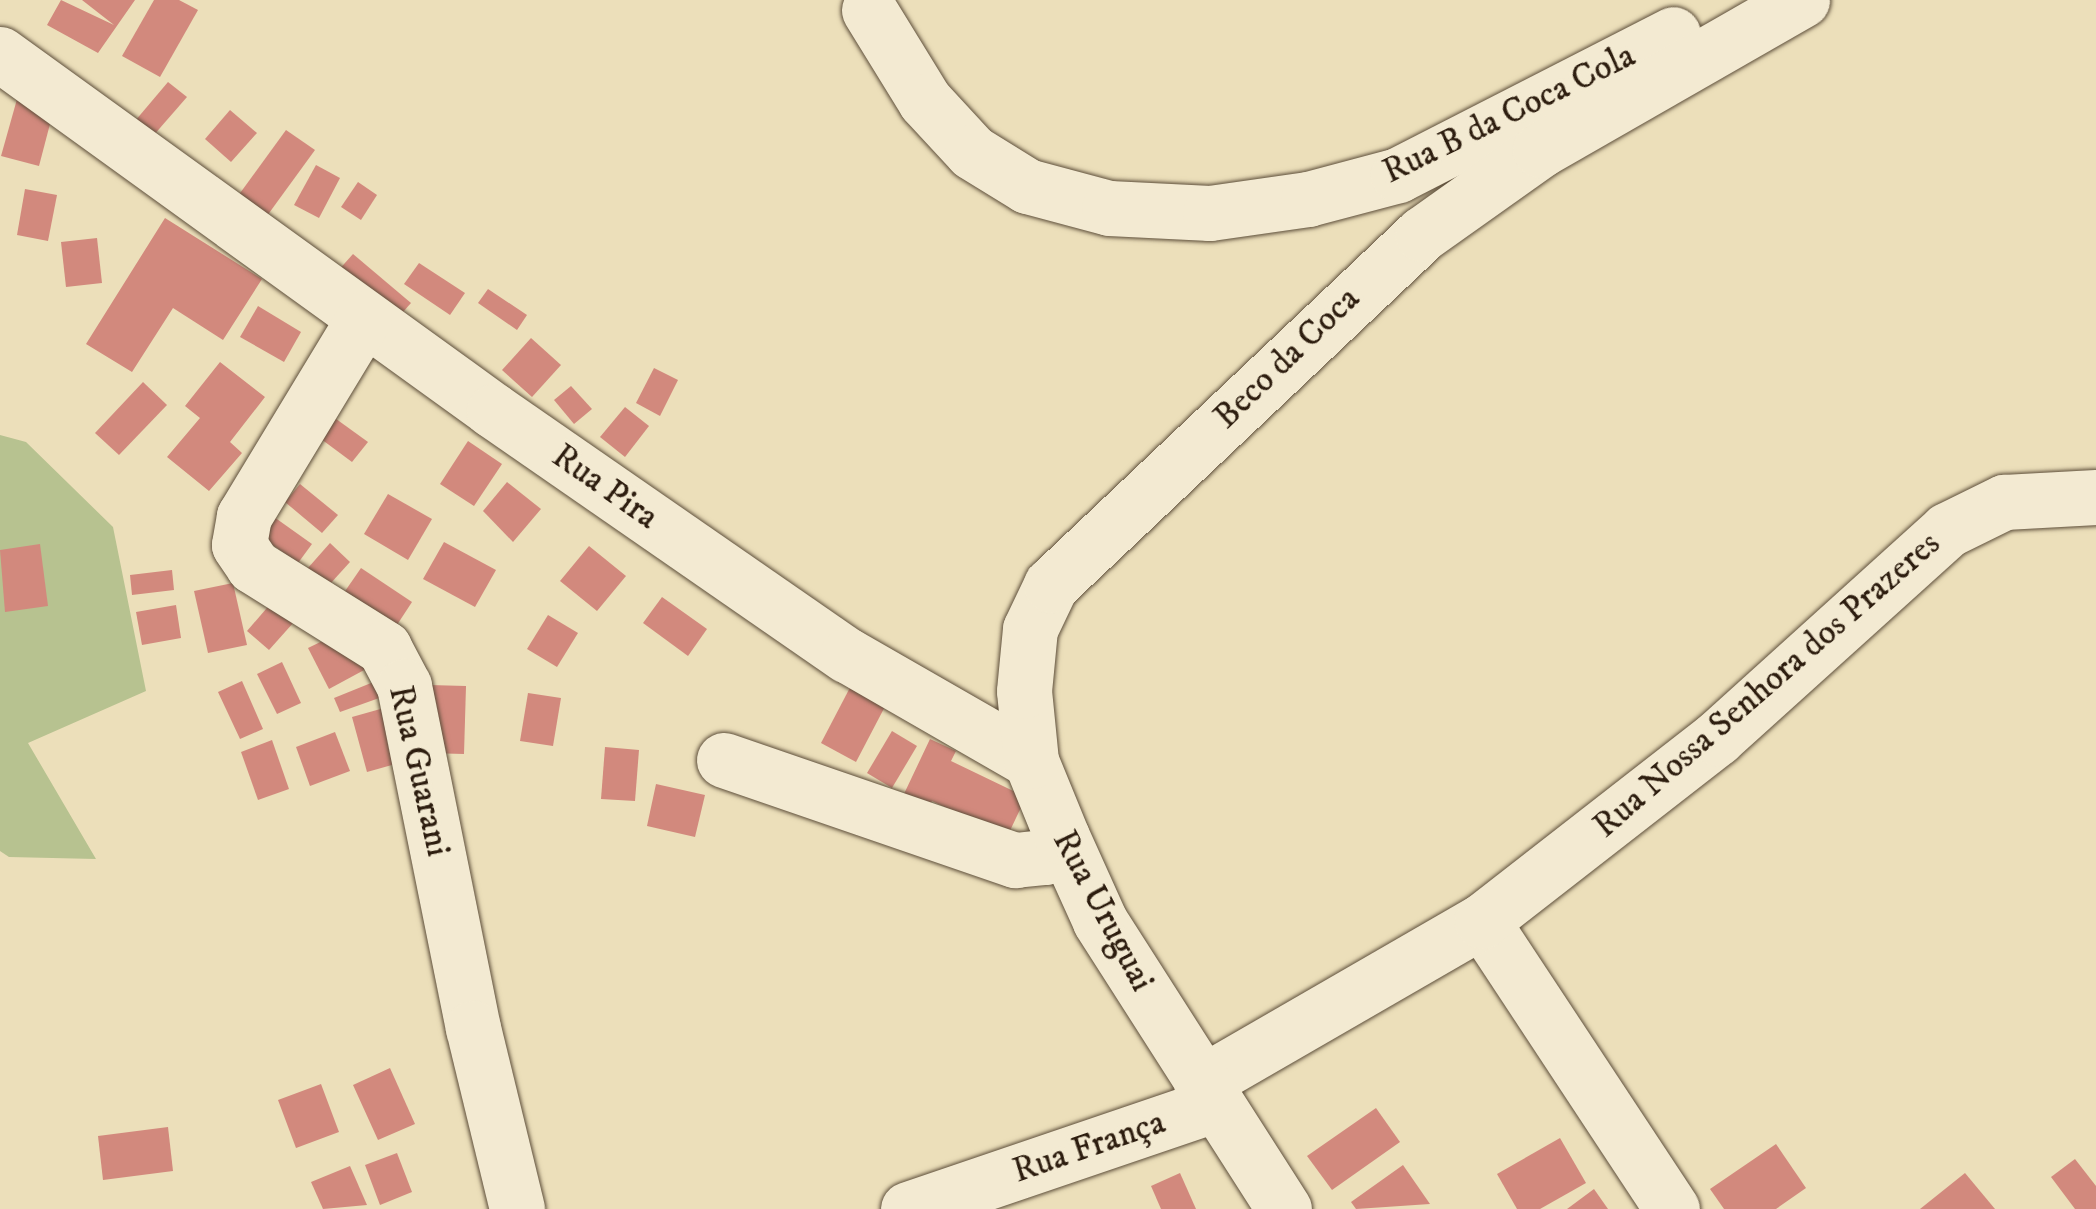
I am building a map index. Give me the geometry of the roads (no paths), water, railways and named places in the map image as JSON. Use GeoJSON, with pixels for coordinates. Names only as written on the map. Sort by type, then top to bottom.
{"type":"FeatureCollection","features":[{"type":"Feature","properties":{"kind":"street","name":"Rua B da Coca Cola"},"geometry":{"type":"LineString","coordinates":[[869,10],[925,101],[972,152],[1027,186],[1109,208],[1210,213],[1308,200],[1398,175],[1748,0]]}},
{"type":"Feature","properties":{"kind":"street","name":"Rua B da Coca Cola"},"geometry":{"type":"LineString","coordinates":[[1540,150],[1802,0]]}},
{"type":"Feature","properties":{"kind":"street","name":"Rua Pira"},"geometry":{"type":"LineString","coordinates":[[0,54],[364,318],[847,655],[1031,762]]}},
{"type":"Feature","properties":{"kind":"street","name":"Beco da Coca"},"geometry":{"type":"LineString","coordinates":[[1051,585],[1351,296],[1422,234],[1540,150]]}},
{"type":"Feature","properties":{"kind":"street","name":"Rua Guarani"},"geometry":{"type":"LineString","coordinates":[[364,318],[244,516],[239,545],[253,566],[384,648],[404,686],[473,1028],[517,1209]]}},
{"type":"Feature","properties":{"kind":"street","name":"Rua Nossa Senhora dos Prazeres"},"geometry":{"type":"LineString","coordinates":[[1207,1094],[1482,921],[1717,738],[1946,530],[2004,502],[2096,497]]}},
{"type":"Feature","properties":{"kind":"street","name":"Rua Uruguai"},"geometry":{"type":"LineString","coordinates":[[1051,585],[1030,629],[1025,659],[1031,762],[1100,921],[1284,1209]]}},
{"type":"Feature","properties":{"kind":"street"},"geometry":{"type":"LineString","coordinates":[[724,760],[1015,860],[1045,857],[1062,837]]}},
{"type":"Feature","properties":{"kind":"street"},"geometry":{"type":"LineString","coordinates":[[1482,921],[1672,1209]]}},
{"type":"Feature","properties":{"kind":"street","name":"Rua França"},"geometry":{"type":"LineString","coordinates":[[908,1209],[1207,1094]]}}]}
